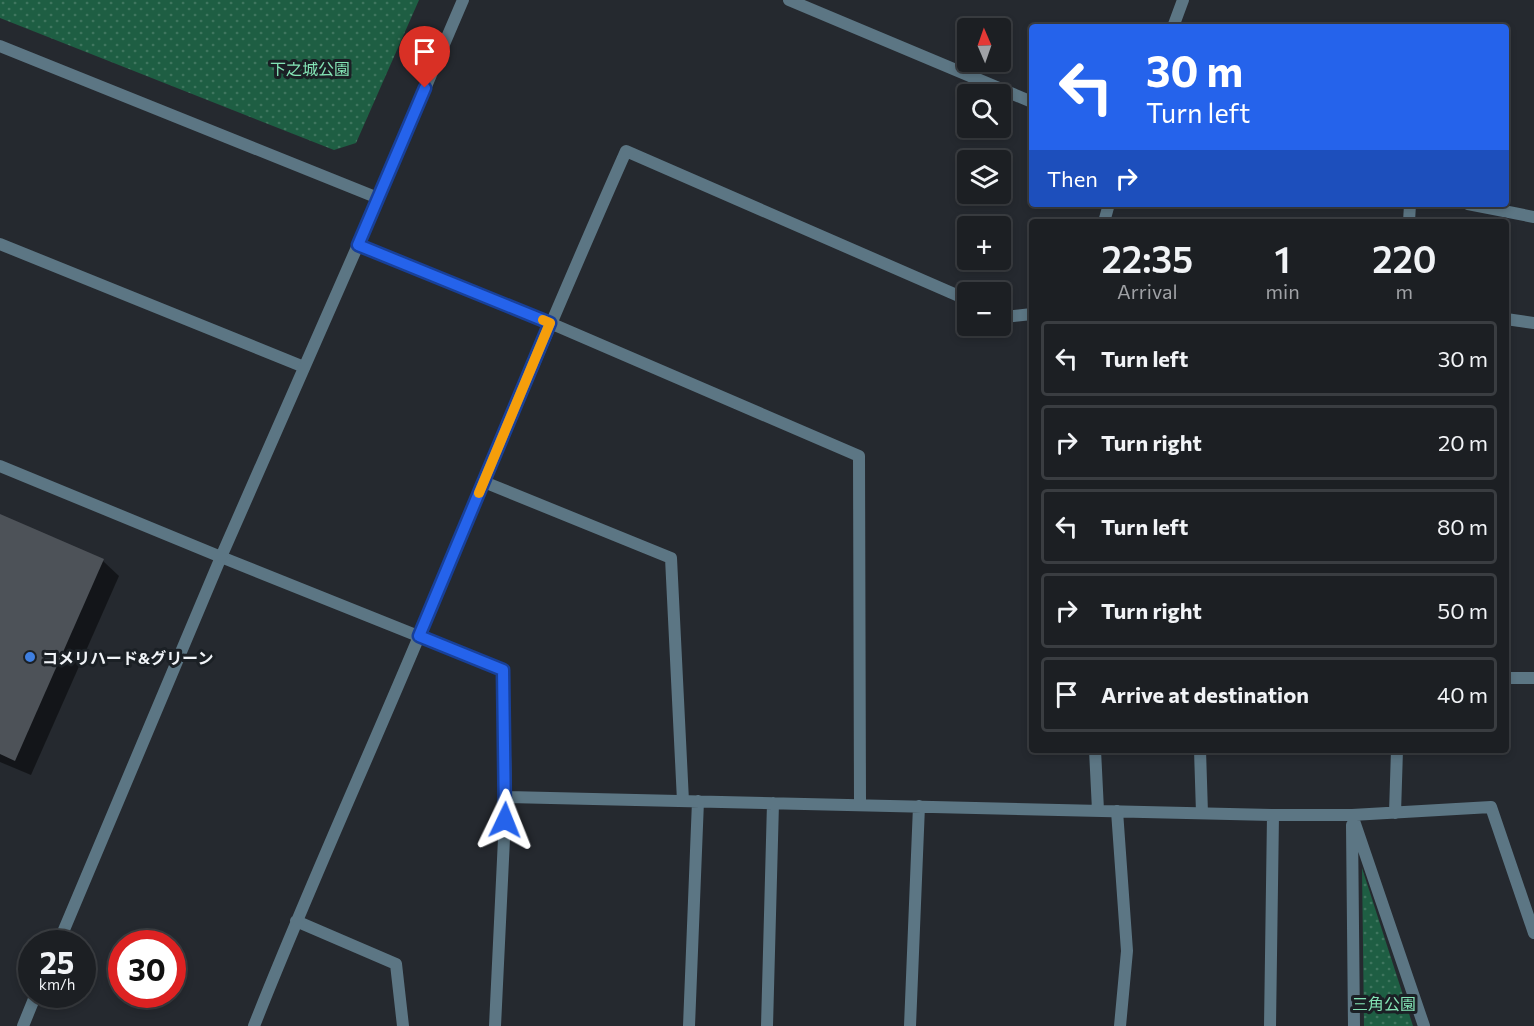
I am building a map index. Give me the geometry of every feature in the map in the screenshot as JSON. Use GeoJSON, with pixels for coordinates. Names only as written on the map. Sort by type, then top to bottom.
{"type":"FeatureCollection","features":[{"type":"Feature","properties":{"kind":"street"},"geometry":{"type":"LineString","coordinates":[[64,930],[221,557],[463,0]]}},
{"type":"Feature","properties":{"kind":"street"},"geometry":{"type":"LineString","coordinates":[[789,0],[1029,101]]}},
{"type":"Feature","properties":{"kind":"street"},"geometry":{"type":"LineString","coordinates":[[1174,24],[1183,0]]}},
{"type":"Feature","properties":{"kind":"street"},"geometry":{"type":"LineString","coordinates":[[0,46],[378,198]]}},
{"type":"Feature","properties":{"kind":"street"},"geometry":{"type":"LineString","coordinates":[[254,1026],[296,921],[550,323],[626,151],[957,295]]}},
{"type":"Feature","properties":{"kind":"street"},"geometry":{"type":"LineString","coordinates":[[1483,207],[1534,217]]}},
{"type":"Feature","properties":{"kind":"street"},"geometry":{"type":"LineString","coordinates":[[0,244],[304,367]]}},
{"type":"Feature","properties":{"kind":"street"},"geometry":{"type":"LineString","coordinates":[[358,245],[550,323],[859,456],[861,805]]}},
{"type":"Feature","properties":{"kind":"street"},"geometry":{"type":"LineString","coordinates":[[1011,316],[1029,314]]}},
{"type":"Feature","properties":{"kind":"street"},"geometry":{"type":"LineString","coordinates":[[1509,319],[1534,323]]}},
{"type":"Feature","properties":{"kind":"street"},"geometry":{"type":"LineString","coordinates":[[0,466],[503,670],[506,797],[495,1026]]}},
{"type":"Feature","properties":{"kind":"street"},"geometry":{"type":"LineString","coordinates":[[484,482],[672,558],[683,801]]}},
{"type":"Feature","properties":{"kind":"street"},"geometry":{"type":"LineString","coordinates":[[1509,678],[1534,678]]}},
{"type":"Feature","properties":{"kind":"street"},"geometry":{"type":"LineString","coordinates":[[1095,753],[1098,810]]}},
{"type":"Feature","properties":{"kind":"street"},"geometry":{"type":"LineString","coordinates":[[1200,753],[1202,813]]}},
{"type":"Feature","properties":{"kind":"street"},"geometry":{"type":"LineString","coordinates":[[1395,813],[1396,753]]}},
{"type":"Feature","properties":{"kind":"street"},"geometry":{"type":"LineString","coordinates":[[506,797],[1273,815],[1352,815],[1491,807],[1534,933]]}},
{"type":"Feature","properties":{"kind":"street"},"geometry":{"type":"LineString","coordinates":[[689,1026],[698,801]]}},
{"type":"Feature","properties":{"kind":"street"},"geometry":{"type":"LineString","coordinates":[[767,1026],[773,803]]}},
{"type":"Feature","properties":{"kind":"street"},"geometry":{"type":"LineString","coordinates":[[910,1026],[919,806]]}},
{"type":"Feature","properties":{"kind":"street"},"geometry":{"type":"LineString","coordinates":[[1117,811],[1127,951],[1120,1026]]}},
{"type":"Feature","properties":{"kind":"street"},"geometry":{"type":"LineString","coordinates":[[1270,1026],[1273,815]]}},
{"type":"Feature","properties":{"kind":"street"},"geometry":{"type":"LineString","coordinates":[[1352,815],[1354,1026]]}},
{"type":"Feature","properties":{"kind":"street"},"geometry":{"type":"LineString","coordinates":[[1352,815],[1424,1026]]}},
{"type":"Feature","properties":{"kind":"street"},"geometry":{"type":"LineString","coordinates":[[296,921],[396,964],[403,1026]]}},
{"type":"Feature","properties":{"kind":"street"},"geometry":{"type":"LineString","coordinates":[[23,1026],[30,1008]]}},
{"type":"Feature","properties":{"kind":"green space","name":"下之城公園"},"geometry":{"type":"Polygon","coordinates":[[[0,0],[419,0],[356,143],[334,150],[0,18],[0,0]]]}},
{"type":"Feature","properties":{"kind":"green space","name":"三角公園"},"geometry":{"type":"Polygon","coordinates":[[[1362,868],[1413,1026],[1364,1026],[1362,868]]]}},
{"type":"Feature","properties":{"kind":"building","name":"コメリハード&グリーン"},"geometry":{"type":"Polygon","coordinates":[[[0,514],[104,559],[15,761],[0,754],[0,514]]]}},
{"type":"Feature","properties":{"kind":"slow traffic"},"geometry":{"type":"LineString","coordinates":[[479,493],[550,323],[543,320]]}},
{"type":"Feature","properties":{"kind":"place","name":"コメリハード&グリーン"},"geometry":{"type":"Point","coordinates":[30,657]}},
{"type":"Feature","properties":{"kind":"route"},"geometry":{"type":"LineString","coordinates":[[425,88],[358,245],[550,323],[419,636],[503,670],[505,820]]}}]}
